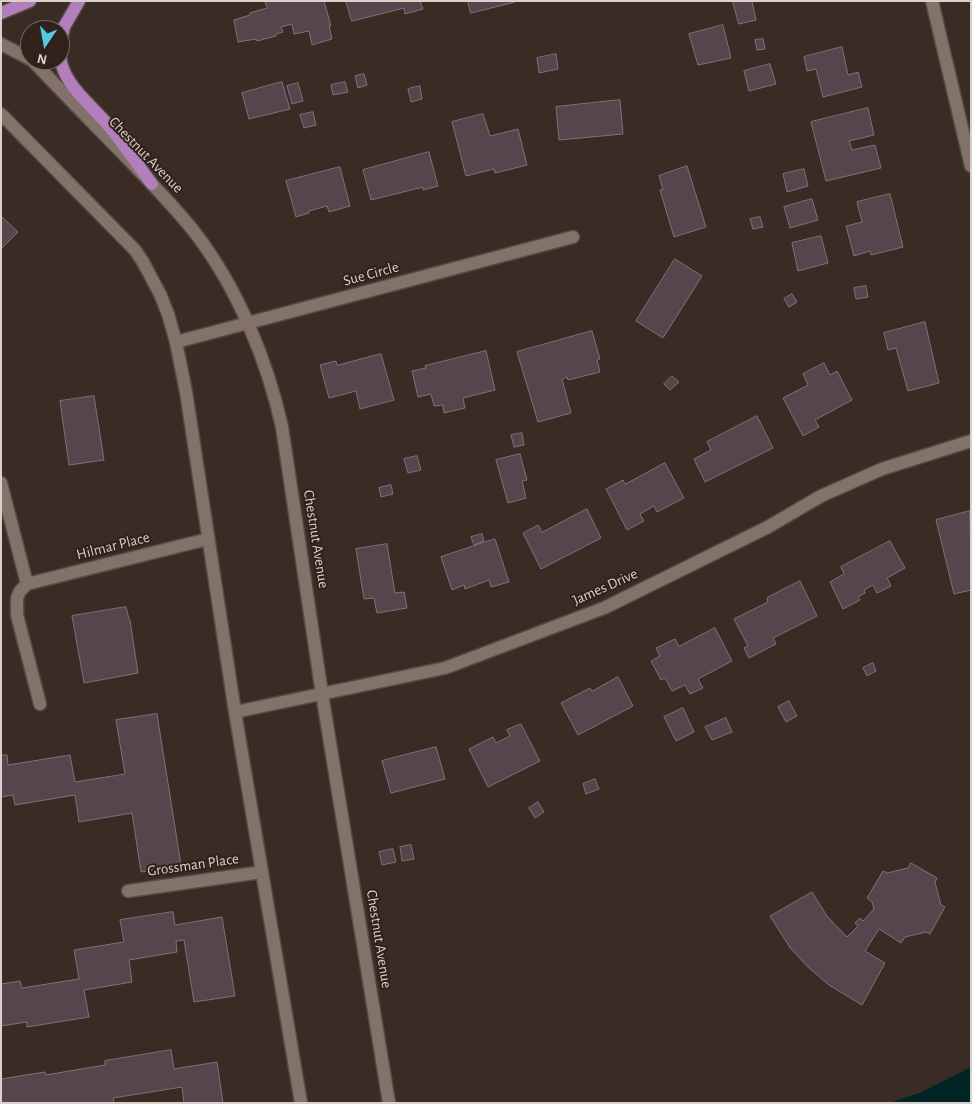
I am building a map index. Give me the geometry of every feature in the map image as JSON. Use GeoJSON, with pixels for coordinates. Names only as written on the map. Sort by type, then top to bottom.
{"type":"FeatureCollection","features":[{"type":"Feature","properties":{"kind":"main road"},"geometry":{"type":"LineString","coordinates":[[1,13],[30,1]]}},
{"type":"Feature","properties":{"kind":"main road"},"geometry":{"type":"LineString","coordinates":[[68,20],[79,1]]}},
{"type":"Feature","properties":{"kind":"main road"},"geometry":{"type":"LineString","coordinates":[[63,70],[73,88],[108,125],[152,184]]}},
{"type":"Feature","properties":{"kind":"street"},"geometry":{"type":"LineString","coordinates":[[932,1],[971,166]]}},
{"type":"Feature","properties":{"kind":"street","name":"Chestnut Avenue"},"geometry":{"type":"LineString","coordinates":[[1,44],[20,54]]}},
{"type":"Feature","properties":{"kind":"street","name":"Chestnut Avenue"},"geometry":{"type":"LineString","coordinates":[[42,70],[152,184],[196,235],[224,278],[248,324],[274,392],[282,427],[322,694],[389,1103]]}},
{"type":"Feature","properties":{"kind":"street"},"geometry":{"type":"LineString","coordinates":[[1,114],[135,250],[160,294],[168,314],[176,342],[194,442],[235,712],[301,1103]]}},
{"type":"Feature","properties":{"kind":"street","name":"Sue Circle"},"geometry":{"type":"LineString","coordinates":[[176,342],[573,237]]}},
{"type":"Feature","properties":{"kind":"street","name":"James Drive"},"geometry":{"type":"LineString","coordinates":[[235,712],[445,668],[604,608],[768,526],[821,496],[882,470],[971,441]]}},
{"type":"Feature","properties":{"kind":"street"},"geometry":{"type":"LineString","coordinates":[[1,483],[26,584],[17,598],[17,615],[40,704]]}},
{"type":"Feature","properties":{"kind":"street","name":"Hilmar Place"},"geometry":{"type":"LineString","coordinates":[[26,584],[208,538]]}},
{"type":"Feature","properties":{"kind":"street","name":"Grossman Place"},"geometry":{"type":"LineString","coordinates":[[128,891],[262,872]]}},
{"type":"Feature","properties":{"kind":"water"},"geometry":{"type":"Polygon","coordinates":[[[971,1067],[971,1103],[889,1103],[919,1093],[971,1067]]]}},
{"type":"Feature","properties":{"kind":"building"},"geometry":{"type":"Polygon","coordinates":[[[265,1],[324,1],[331,26],[329,26],[332,39],[312,45],[309,31],[294,34],[292,24],[281,27],[283,32],[276,34],[276,36],[257,41],[256,39],[238,42],[234,20],[267,8],[265,1]]]}},
{"type":"Feature","properties":{"kind":"building"},"geometry":{"type":"Polygon","coordinates":[[[346,1],[420,1],[423,9],[405,14],[404,8],[352,21],[346,1]]]}},
{"type":"Feature","properties":{"kind":"building"},"geometry":{"type":"Polygon","coordinates":[[[468,1],[515,1],[515,2],[471,13],[468,1]]]}},
{"type":"Feature","properties":{"kind":"building"},"geometry":{"type":"Polygon","coordinates":[[[733,1],[752,1],[756,20],[739,24],[733,1]]]}},
{"type":"Feature","properties":{"kind":"building"},"geometry":{"type":"Polygon","coordinates":[[[723,25],[731,58],[698,65],[689,34],[723,25]]]}},
{"type":"Feature","properties":{"kind":"building"},"geometry":{"type":"Polygon","coordinates":[[[763,39],[765,49],[757,50],[755,40],[763,39]]]}},
{"type":"Feature","properties":{"kind":"building"},"geometry":{"type":"Polygon","coordinates":[[[842,47],[848,75],[858,72],[862,87],[823,97],[816,69],[807,71],[804,57],[842,47]]]}},
{"type":"Feature","properties":{"kind":"building"},"geometry":{"type":"Polygon","coordinates":[[[556,54],[558,69],[539,73],[537,58],[556,54]]]}},
{"type":"Feature","properties":{"kind":"building"},"geometry":{"type":"Polygon","coordinates":[[[770,64],[776,84],[749,91],[744,71],[770,64]]]}},
{"type":"Feature","properties":{"kind":"building"},"geometry":{"type":"Polygon","coordinates":[[[364,74],[367,85],[358,88],[355,76],[364,74]]]}},
{"type":"Feature","properties":{"kind":"building"},"geometry":{"type":"Polygon","coordinates":[[[282,82],[290,109],[249,119],[242,93],[282,82]]]}},
{"type":"Feature","properties":{"kind":"building"},"geometry":{"type":"Polygon","coordinates":[[[345,82],[348,92],[333,95],[331,85],[345,82]]]}},
{"type":"Feature","properties":{"kind":"building"},"geometry":{"type":"Polygon","coordinates":[[[298,83],[303,101],[292,104],[287,86],[298,83]]]}},
{"type":"Feature","properties":{"kind":"building"},"geometry":{"type":"Polygon","coordinates":[[[420,86],[422,99],[411,102],[408,89],[420,86]]]}},
{"type":"Feature","properties":{"kind":"building"},"geometry":{"type":"Polygon","coordinates":[[[620,100],[623,134],[559,140],[556,107],[620,100]]]}},
{"type":"Feature","properties":{"kind":"building"},"geometry":{"type":"Polygon","coordinates":[[[868,108],[874,135],[849,141],[852,150],[875,145],[881,168],[826,181],[811,122],[868,108]]]}},
{"type":"Feature","properties":{"kind":"building"},"geometry":{"type":"Polygon","coordinates":[[[313,112],[316,125],[304,128],[300,115],[313,112]]]}},
{"type":"Feature","properties":{"kind":"building"},"geometry":{"type":"Polygon","coordinates":[[[483,114],[490,136],[518,129],[527,165],[495,173],[494,169],[466,176],[452,122],[483,114]]]}},
{"type":"Feature","properties":{"kind":"building"},"geometry":{"type":"Polygon","coordinates":[[[429,152],[438,186],[423,190],[423,187],[371,200],[363,170],[429,152]]]}},
{"type":"Feature","properties":{"kind":"building"},"geometry":{"type":"Polygon","coordinates":[[[687,166],[706,227],[674,237],[660,190],[663,189],[659,176],[687,166]]]}},
{"type":"Feature","properties":{"kind":"building"},"geometry":{"type":"Polygon","coordinates":[[[340,167],[350,206],[329,212],[327,206],[296,217],[286,181],[340,167]]]}},
{"type":"Feature","properties":{"kind":"building"},"geometry":{"type":"Polygon","coordinates":[[[804,169],[808,186],[787,192],[783,174],[804,169]]]}},
{"type":"Feature","properties":{"kind":"building"},"geometry":{"type":"Polygon","coordinates":[[[890,194],[903,247],[871,255],[870,251],[854,256],[846,226],[862,222],[857,202],[890,194]]]}},
{"type":"Feature","properties":{"kind":"building"},"geometry":{"type":"Polygon","coordinates":[[[812,199],[818,220],[790,228],[784,207],[812,199]]]}},
{"type":"Feature","properties":{"kind":"building"},"geometry":{"type":"Polygon","coordinates":[[[1,216],[18,232],[1,249],[1,216]]]}},
{"type":"Feature","properties":{"kind":"building"},"geometry":{"type":"Polygon","coordinates":[[[760,217],[763,227],[753,229],[750,219],[760,217]]]}},
{"type":"Feature","properties":{"kind":"building"},"geometry":{"type":"Polygon","coordinates":[[[821,236],[828,263],[798,271],[792,243],[821,236]]]}},
{"type":"Feature","properties":{"kind":"building"},"geometry":{"type":"Polygon","coordinates":[[[675,259],[702,276],[663,338],[636,321],[675,259]]]}},
{"type":"Feature","properties":{"kind":"building"},"geometry":{"type":"Polygon","coordinates":[[[866,286],[868,297],[856,299],[854,288],[866,286]]]}},
{"type":"Feature","properties":{"kind":"building"},"geometry":{"type":"Polygon","coordinates":[[[792,294],[797,302],[789,307],[784,299],[792,294]]]}},
{"type":"Feature","properties":{"kind":"building"},"geometry":{"type":"Polygon","coordinates":[[[925,322],[939,383],[908,391],[896,348],[888,350],[884,333],[925,322]]]}},
{"type":"Feature","properties":{"kind":"building"},"geometry":{"type":"Polygon","coordinates":[[[592,331],[600,359],[597,360],[600,372],[568,380],[567,377],[562,379],[571,413],[538,422],[517,352],[592,331]]]}},
{"type":"Feature","properties":{"kind":"building"},"geometry":{"type":"Polygon","coordinates":[[[486,351],[495,390],[463,398],[465,408],[444,413],[443,405],[434,406],[431,394],[418,397],[412,371],[486,351]]]}},
{"type":"Feature","properties":{"kind":"building"},"geometry":{"type":"Polygon","coordinates":[[[381,354],[394,400],[360,409],[356,391],[329,398],[320,365],[336,361],[337,365],[381,354]]]}},
{"type":"Feature","properties":{"kind":"building"},"geometry":{"type":"Polygon","coordinates":[[[824,363],[830,375],[837,371],[852,400],[815,420],[819,427],[803,436],[783,398],[808,385],[803,374],[824,363]]]}},
{"type":"Feature","properties":{"kind":"building"},"geometry":{"type":"Polygon","coordinates":[[[672,376],[679,382],[670,390],[664,384],[672,376]]]}},
{"type":"Feature","properties":{"kind":"building"},"geometry":{"type":"Polygon","coordinates":[[[94,396],[104,460],[69,465],[60,401],[94,396]]]}},
{"type":"Feature","properties":{"kind":"building"},"geometry":{"type":"Polygon","coordinates":[[[757,416],[773,448],[705,482],[694,459],[711,450],[707,442],[757,416]]]}},
{"type":"Feature","properties":{"kind":"building"},"geometry":{"type":"Polygon","coordinates":[[[522,433],[524,445],[514,447],[511,435],[522,433]]]}},
{"type":"Feature","properties":{"kind":"building"},"geometry":{"type":"Polygon","coordinates":[[[520,454],[527,480],[522,481],[526,498],[508,503],[496,460],[520,454]]]}},
{"type":"Feature","properties":{"kind":"building"},"geometry":{"type":"Polygon","coordinates":[[[417,456],[421,470],[408,473],[404,459],[417,456]]]}},
{"type":"Feature","properties":{"kind":"building"},"geometry":{"type":"Polygon","coordinates":[[[665,463],[684,498],[657,512],[654,506],[640,514],[644,521],[627,530],[606,489],[623,480],[625,484],[665,463]]]}},
{"type":"Feature","properties":{"kind":"building"},"geometry":{"type":"Polygon","coordinates":[[[391,485],[393,494],[381,497],[379,488],[391,485]]]}},
{"type":"Feature","properties":{"kind":"building"},"geometry":{"type":"Polygon","coordinates":[[[587,509],[601,538],[541,569],[523,533],[538,525],[542,532],[587,509]]]}},
{"type":"Feature","properties":{"kind":"building"},"geometry":{"type":"Polygon","coordinates":[[[970,511],[971,590],[954,594],[936,520],[970,511]]]}},
{"type":"Feature","properties":{"kind":"building"},"geometry":{"type":"Polygon","coordinates":[[[482,534],[484,541],[474,545],[471,537],[482,534]]]}},
{"type":"Feature","properties":{"kind":"building"},"geometry":{"type":"Polygon","coordinates":[[[495,539],[509,582],[491,587],[489,580],[465,589],[464,585],[452,590],[441,557],[495,539]]]}},
{"type":"Feature","properties":{"kind":"building"},"geometry":{"type":"Polygon","coordinates":[[[890,541],[905,568],[887,578],[891,586],[877,593],[873,585],[864,590],[865,593],[858,597],[860,600],[843,609],[830,582],[844,574],[841,567],[890,541]]]}},
{"type":"Feature","properties":{"kind":"building"},"geometry":{"type":"Polygon","coordinates":[[[387,544],[395,593],[404,592],[407,608],[377,613],[374,598],[364,599],[356,549],[387,544]]]}},
{"type":"Feature","properties":{"kind":"building"},"geometry":{"type":"Polygon","coordinates":[[[800,581],[817,616],[773,638],[776,644],[749,658],[744,648],[748,646],[734,619],[768,602],[767,598],[800,581]]]}},
{"type":"Feature","properties":{"kind":"building"},"geometry":{"type":"Polygon","coordinates":[[[126,607],[130,620],[138,673],[84,683],[72,616],[126,607]]]}},
{"type":"Feature","properties":{"kind":"building"},"geometry":{"type":"Polygon","coordinates":[[[715,628],[732,661],[698,679],[703,688],[690,694],[685,685],[672,691],[665,678],[661,680],[651,661],[660,656],[656,648],[675,639],[679,646],[715,628]]]}},
{"type":"Feature","properties":{"kind":"building"},"geometry":{"type":"Polygon","coordinates":[[[873,663],[876,671],[867,676],[863,668],[873,663]]]}},
{"type":"Feature","properties":{"kind":"building"},"geometry":{"type":"Polygon","coordinates":[[[618,677],[633,706],[578,735],[561,703],[590,688],[592,691],[618,677]]]}},
{"type":"Feature","properties":{"kind":"building"},"geometry":{"type":"Polygon","coordinates":[[[789,701],[797,716],[786,722],[778,707],[789,701]]]}},
{"type":"Feature","properties":{"kind":"building"},"geometry":{"type":"Polygon","coordinates":[[[683,708],[694,732],[676,741],[664,717],[683,708]]]}},
{"type":"Feature","properties":{"kind":"building"},"geometry":{"type":"Polygon","coordinates":[[[157,714],[181,865],[141,872],[132,813],[79,822],[75,795],[15,805],[13,795],[1,797],[1,755],[7,755],[8,765],[70,755],[75,782],[125,774],[116,720],[157,714]]]}},
{"type":"Feature","properties":{"kind":"building"},"geometry":{"type":"Polygon","coordinates":[[[726,718],[732,732],[712,740],[705,727],[726,718]]]}},
{"type":"Feature","properties":{"kind":"building"},"geometry":{"type":"Polygon","coordinates":[[[521,724],[540,761],[488,787],[469,749],[493,737],[496,743],[510,736],[507,730],[521,724]]]}},
{"type":"Feature","properties":{"kind":"building"},"geometry":{"type":"Polygon","coordinates":[[[436,747],[445,779],[391,793],[382,761],[436,747]]]}},
{"type":"Feature","properties":{"kind":"building"},"geometry":{"type":"Polygon","coordinates":[[[595,779],[599,789],[586,794],[583,784],[595,779]]]}},
{"type":"Feature","properties":{"kind":"building"},"geometry":{"type":"Polygon","coordinates":[[[538,802],[544,812],[535,818],[529,808],[538,802]]]}},
{"type":"Feature","properties":{"kind":"building"},"geometry":{"type":"Polygon","coordinates":[[[411,845],[414,859],[402,861],[400,847],[411,845]]]}},
{"type":"Feature","properties":{"kind":"building"},"geometry":{"type":"Polygon","coordinates":[[[393,849],[396,862],[382,865],[379,852],[393,849]]]}},
{"type":"Feature","properties":{"kind":"building"},"geometry":{"type":"Polygon","coordinates":[[[911,863],[937,878],[935,882],[941,905],[945,907],[930,934],[926,932],[905,937],[901,943],[879,929],[865,951],[885,963],[862,1005],[829,985],[809,968],[791,949],[770,916],[812,892],[827,916],[847,937],[858,926],[855,923],[860,918],[863,921],[874,909],[872,902],[867,898],[883,871],[887,873],[908,868],[911,863]]]}},
{"type":"Feature","properties":{"kind":"building"},"geometry":{"type":"Polygon","coordinates":[[[173,912],[175,925],[222,917],[235,996],[194,1002],[184,940],[176,941],[177,952],[129,960],[132,982],[84,990],[89,1017],[27,1027],[27,1022],[1,1026],[1,984],[20,981],[22,988],[79,979],[74,950],[124,942],[120,920],[173,912]]]}},
{"type":"Feature","properties":{"kind":"building"},"geometry":{"type":"Polygon","coordinates":[[[171,1050],[174,1069],[217,1062],[223,1103],[184,1103],[182,1087],[113,1098],[114,1103],[1,1103],[1,1079],[45,1072],[46,1075],[105,1065],[105,1061],[171,1050]]]}}]}
